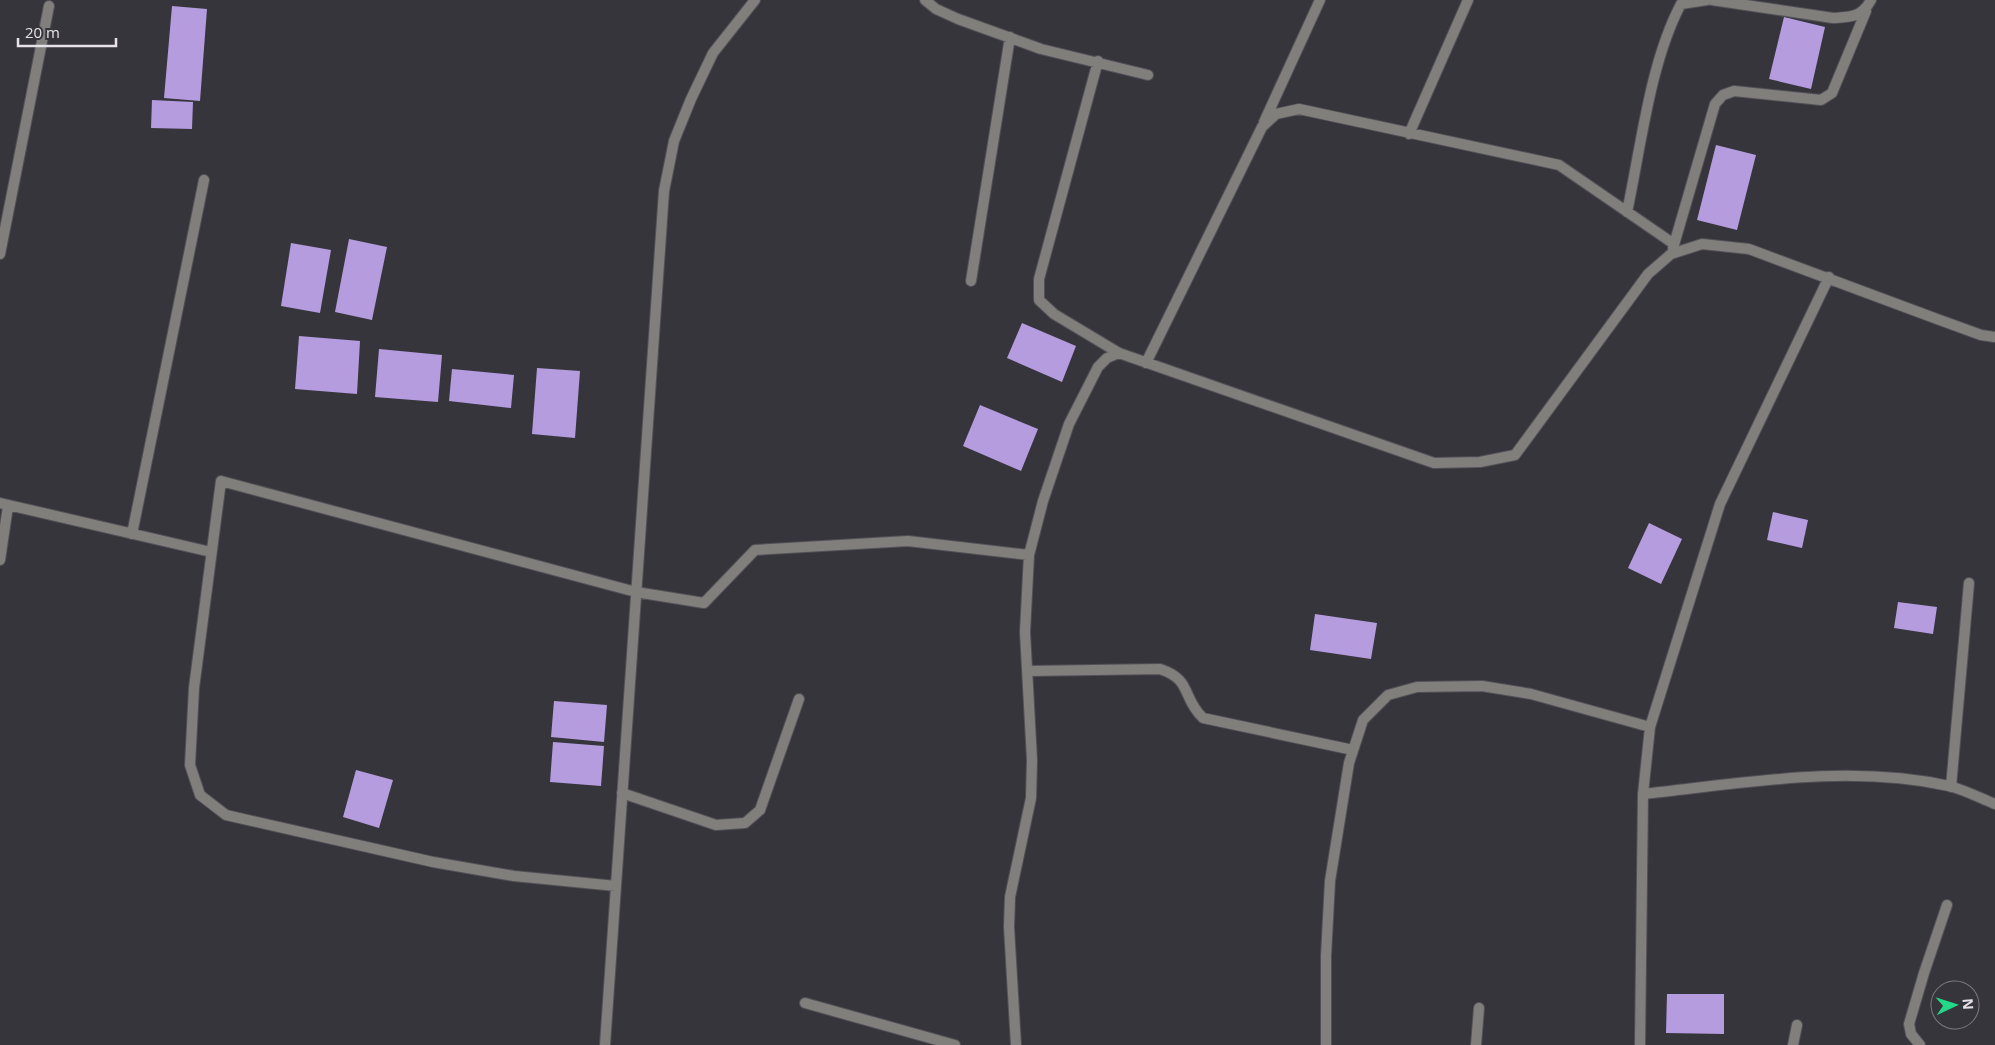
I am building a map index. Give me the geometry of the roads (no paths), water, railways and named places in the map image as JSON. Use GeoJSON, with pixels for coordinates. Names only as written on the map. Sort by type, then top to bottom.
{"type":"FeatureCollection","features":[{"type":"Feature","properties":{"kind":"street"},"geometry":{"type":"LineString","coordinates":[[604,1045],[664,191],[672,149],[691,99],[714,53],[755,0]]}},
{"type":"Feature","properties":{"kind":"street"},"geometry":{"type":"LineString","coordinates":[[925,0],[936,9],[1042,49],[1098,61],[1148,75]]}},
{"type":"Feature","properties":{"kind":"street"},"geometry":{"type":"LineString","coordinates":[[1146,363],[1262,127],[1320,0]]}},
{"type":"Feature","properties":{"kind":"street"},"geometry":{"type":"LineString","coordinates":[[1409,134],[1468,0]]}},
{"type":"Feature","properties":{"kind":"street"},"geometry":{"type":"LineString","coordinates":[[1628,212],[1658,62],[1670,26],[1682,4],[1707,0]]}},
{"type":"Feature","properties":{"kind":"street"},"geometry":{"type":"LineString","coordinates":[[1712,0],[1833,18],[1850,17],[1866,11]]}},
{"type":"Feature","properties":{"kind":"street"},"geometry":{"type":"LineString","coordinates":[[1671,254],[1715,104],[1723,95],[1734,91],[1821,100],[1832,93],[1872,0]]}},
{"type":"Feature","properties":{"kind":"street"},"geometry":{"type":"LineString","coordinates":[[0,254],[49,6]]}},
{"type":"Feature","properties":{"kind":"street"},"geometry":{"type":"LineString","coordinates":[[971,281],[1010,38]]}},
{"type":"Feature","properties":{"kind":"street"},"geometry":{"type":"LineString","coordinates":[[1098,61],[1039,279],[1039,300],[1054,314],[1120,354],[1434,463],[1480,462],[1515,455],[1648,274],[1671,254],[1702,244],[1749,249],[1980,335],[1995,337]]}},
{"type":"Feature","properties":{"kind":"street"},"geometry":{"type":"LineString","coordinates":[[1262,127],[1276,114],[1299,109],[1409,134],[1521,155],[1559,165],[1674,244]]}},
{"type":"Feature","properties":{"kind":"street"},"geometry":{"type":"LineString","coordinates":[[132,534],[204,180]]}},
{"type":"Feature","properties":{"kind":"street"},"geometry":{"type":"LineString","coordinates":[[1640,1045],[1643,794],[1650,727],[1720,504],[1828,277]]}},
{"type":"Feature","properties":{"kind":"street"},"geometry":{"type":"LineString","coordinates":[[1016,1045],[1010,905],[1031,798],[1032,760],[1025,615],[1029,555],[1043,501],[1069,424],[1098,367],[1107,358],[1120,354]]}},
{"type":"Feature","properties":{"kind":"street"},"geometry":{"type":"LineString","coordinates":[[616,886],[514,876],[433,862],[226,815],[200,795],[190,765],[194,688],[221,481],[636,592],[704,603],[755,550],[908,541],[1029,555]]}},
{"type":"Feature","properties":{"kind":"street"},"geometry":{"type":"LineString","coordinates":[[0,560],[4,505],[211,552]]}},
{"type":"Feature","properties":{"kind":"street"},"geometry":{"type":"LineString","coordinates":[[1951,787],[1969,583]]}},
{"type":"Feature","properties":{"kind":"street"},"geometry":{"type":"LineString","coordinates":[[1028,671],[1160,669],[1173,673],[1181,680],[1192,708],[1203,718],[1353,750]]}},
{"type":"Feature","properties":{"kind":"street"},"geometry":{"type":"LineString","coordinates":[[1326,1045],[1326,956],[1330,881],[1349,763],[1363,720],[1388,695],[1417,687],[1482,686],[1531,694],[1650,727]]}},
{"type":"Feature","properties":{"kind":"street"},"geometry":{"type":"LineString","coordinates":[[622,793],[716,825],[745,823],[760,810],[799,699]]}},
{"type":"Feature","properties":{"kind":"street"},"geometry":{"type":"LineString","coordinates":[[1643,794],[1830,774],[1882,775],[1951,787],[1995,804]]}},
{"type":"Feature","properties":{"kind":"street"},"geometry":{"type":"LineString","coordinates":[[1920,1045],[1911,1034],[1909,1024],[1924,973],[1948,905]]}},
{"type":"Feature","properties":{"kind":"street"},"geometry":{"type":"LineString","coordinates":[[805,1003],[955,1045]]}},
{"type":"Feature","properties":{"kind":"street"},"geometry":{"type":"LineString","coordinates":[[1476,1045],[1480,1008]]}},
{"type":"Feature","properties":{"kind":"street"},"geometry":{"type":"LineString","coordinates":[[1793,1045],[1797,1026]]}}]}
